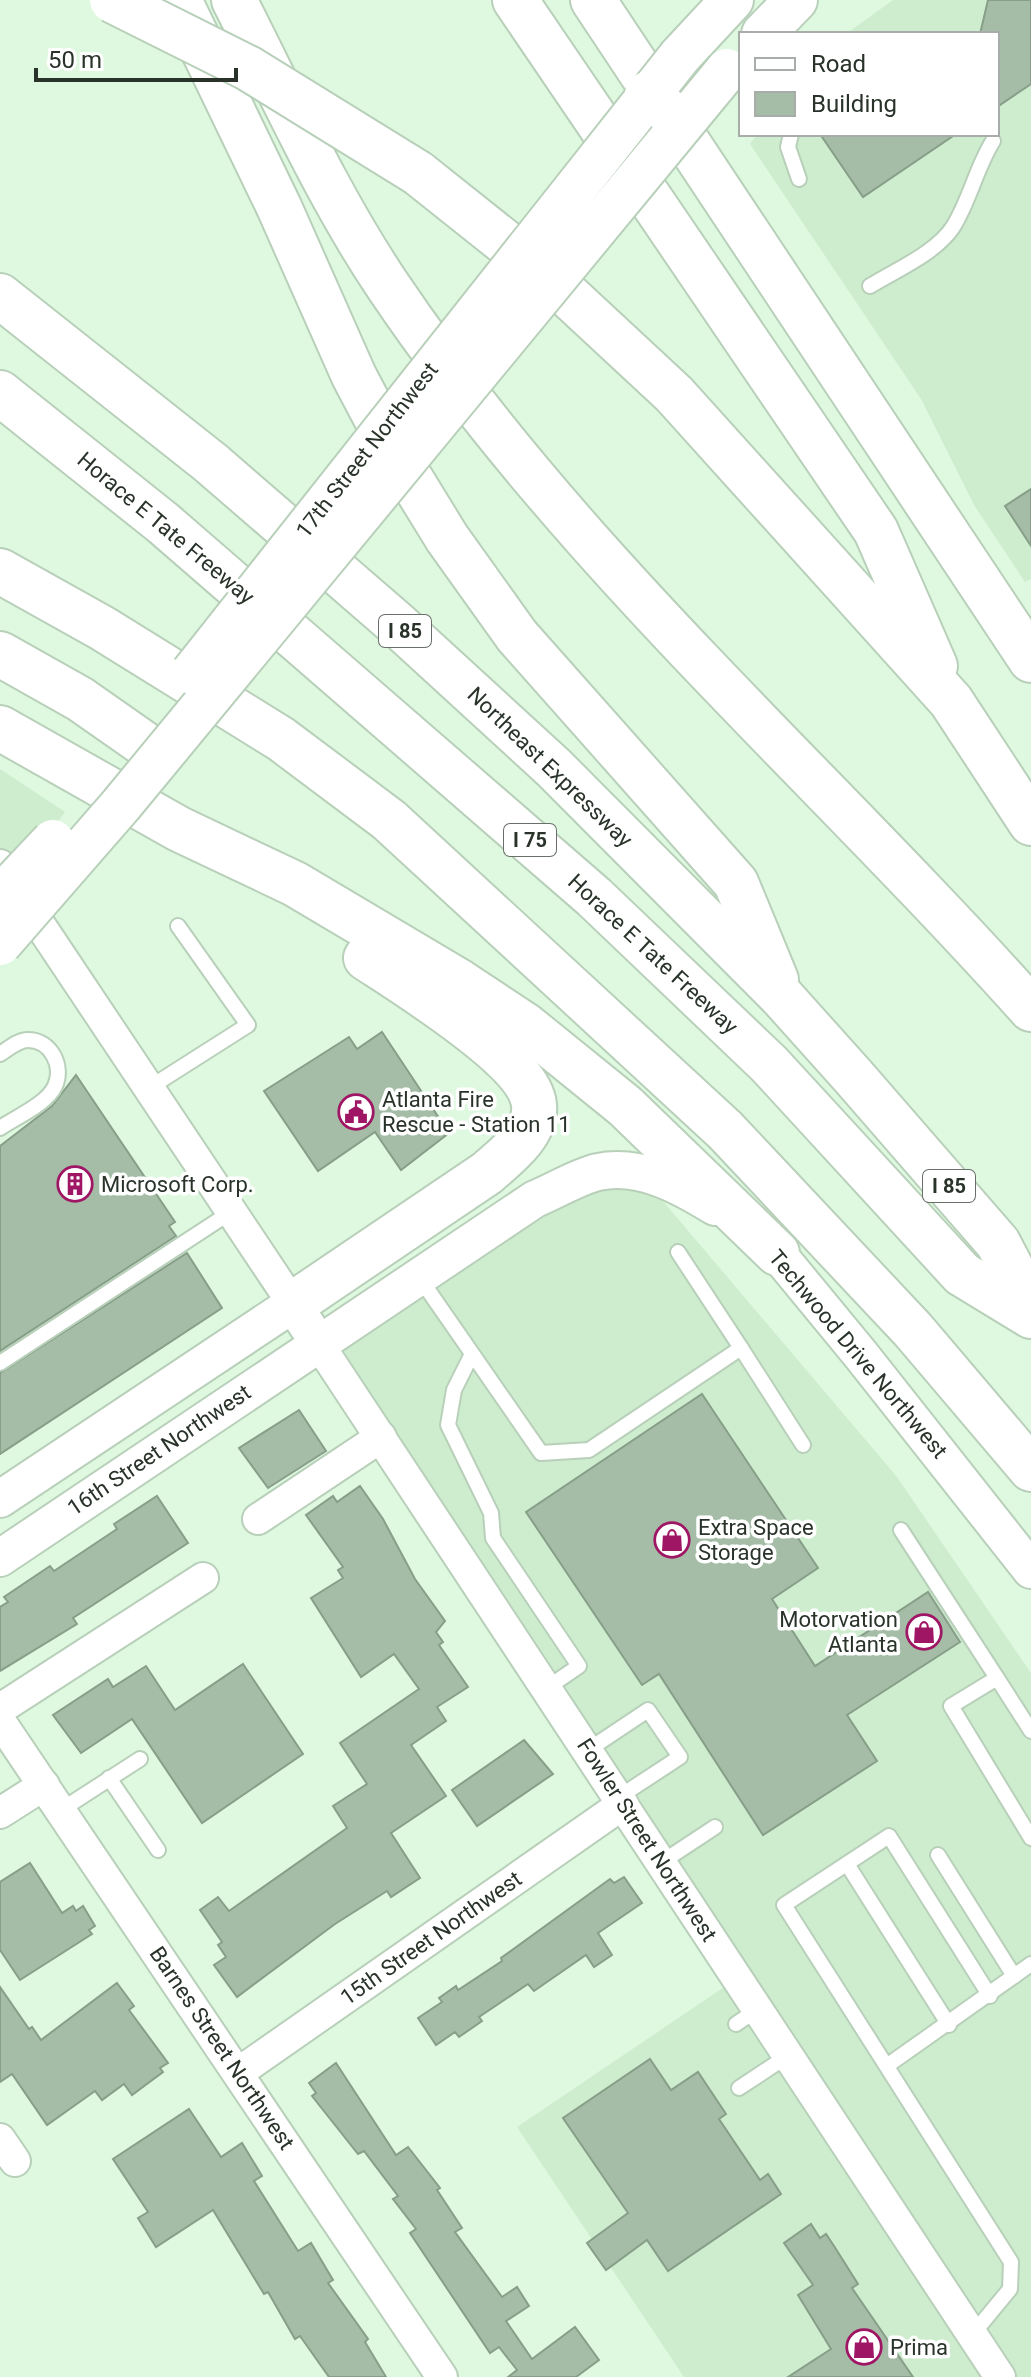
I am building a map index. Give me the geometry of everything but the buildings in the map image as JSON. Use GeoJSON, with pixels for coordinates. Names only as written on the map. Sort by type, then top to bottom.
{"type":"FeatureCollection","features":[{"type":"Feature","properties":{"kind":"highway"},"geometry":{"type":"LineString","coordinates":[[112,0],[248,68],[418,173],[546,275],[674,394],[951,701]]}},
{"type":"Feature","properties":{"kind":"highway"},"geometry":{"type":"LineString","coordinates":[[179,0],[279,207],[348,363],[393,450],[447,538],[517,636],[736,883],[782,997]]}},
{"type":"Feature","properties":{"kind":"highway"},"geometry":{"type":"LineString","coordinates":[[234,0],[337,199],[387,284],[511,452],[591,545],[941,910],[1031,1009]]}},
{"type":"Feature","properties":{"kind":"highway"},"geometry":{"type":"LineString","coordinates":[[515,0],[876,531],[951,701],[1030,824]]}},
{"type":"Feature","properties":{"kind":"highway"},"geometry":{"type":"LineString","coordinates":[[593,0],[1030,654]]}},
{"type":"Feature","properties":{"kind":"highway"},"geometry":{"type":"LineString","coordinates":[[647,94],[681,122],[725,173],[1030,654]]}},
{"type":"Feature","properties":{"kind":"highway","name":"Northeast Expressway"},"geometry":{"type":"LineString","coordinates":[[0,296],[211,463],[409,635],[554,768],[782,997],[998,1243],[1031,1306]]}},
{"type":"Feature","properties":{"kind":"highway","name":"Horace E Tate Freeway"},"geometry":{"type":"LineString","coordinates":[[0,393],[163,523],[594,897],[769,1064],[962,1274],[1031,1316]]}},
{"type":"Feature","properties":{"kind":"highway"},"geometry":{"type":"LineString","coordinates":[[0,571],[102,628],[281,739],[389,820],[725,1130],[913,1330],[1031,1469]]}},
{"type":"Feature","properties":{"kind":"highway"},"geometry":{"type":"LineString","coordinates":[[0,654],[80,699],[150,748]]}},
{"type":"Feature","properties":{"kind":"highway"},"geometry":{"type":"LineString","coordinates":[[0,728],[179,829],[295,884],[460,982],[525,1025],[625,1106],[777,1253]]}},
{"type":"Feature","properties":{"kind":"highway"},"geometry":{"type":"LineString","coordinates":[[179,829],[474,1032],[528,1086],[535,1106],[531,1127],[513,1150],[487,1173],[419,1252],[293,1304]]}},
{"type":"Feature","properties":{"kind":"highway"},"geometry":{"type":"LineString","coordinates":[[495,917],[611,1046],[777,1253]]}},
{"type":"Feature","properties":{"kind":"main road","name":"17th Street Northwest"},"geometry":{"type":"LineString","coordinates":[[0,944],[647,94],[732,0]]}},
{"type":"Feature","properties":{"kind":"main road"},"geometry":{"type":"LineString","coordinates":[[765,32],[796,0]]}},
{"type":"Feature","properties":{"kind":"main road","name":"17th Street Northwest"},"geometry":{"type":"LineString","coordinates":[[0,897],[150,748],[734,63]]}},
{"type":"Feature","properties":{"kind":"street"},"geometry":{"type":"LineString","coordinates":[[0,865],[293,1304],[0,1499]]}},
{"type":"Feature","properties":{"kind":"street","name":"Techwood Drive Northwest"},"geometry":{"type":"LineString","coordinates":[[318,1343],[419,1252],[535,1199],[598,1172],[633,1171],[675,1183],[718,1209],[777,1253],[944,1456],[1031,1570]]}},
{"type":"Feature","properties":{"kind":"street","name":"Fowler Street Northwest"},"geometry":{"type":"LineString","coordinates":[[293,1304],[662,1862],[747,2016],[789,2055],[1000,2377]]}},
{"type":"Feature","properties":{"kind":"street","name":"16th Street Northwest"},"geometry":{"type":"LineString","coordinates":[[0,1558],[318,1343]]}},
{"type":"Feature","properties":{"kind":"street"},"geometry":{"type":"LineString","coordinates":[[258,1519],[381,1437]]}},
{"type":"Feature","properties":{"kind":"street"},"geometry":{"type":"LineString","coordinates":[[0,1709],[203,1578]]}},
{"type":"Feature","properties":{"kind":"street","name":"Barnes Street Northwest"},"geometry":{"type":"LineString","coordinates":[[0,1721],[442,2377]]}},
{"type":"Feature","properties":{"kind":"street"},"geometry":{"type":"LineString","coordinates":[[0,1813],[44,1785]]}},
{"type":"Feature","properties":{"kind":"street","name":"15th Street Northwest"},"geometry":{"type":"LineString","coordinates":[[238,2073],[621,1800]]}},
{"type":"Feature","properties":{"kind":"lane"},"geometry":{"type":"LineString","coordinates":[[791,136],[788,147],[799,179]]}},
{"type":"Feature","properties":{"kind":"lane"},"geometry":{"type":"LineString","coordinates":[[870,286],[932,246],[952,229],[979,163],[993,141]]}},
{"type":"Feature","properties":{"kind":"lane"},"geometry":{"type":"LineString","coordinates":[[149,1088],[248,1025],[178,926]]}},
{"type":"Feature","properties":{"kind":"lane"},"geometry":{"type":"LineString","coordinates":[[0,1054],[27,1040],[50,1050],[58,1067],[55,1086],[49,1095],[0,1128]]}},
{"type":"Feature","properties":{"kind":"lane"},"geometry":{"type":"LineString","coordinates":[[0,1363],[231,1212]]}},
{"type":"Feature","properties":{"kind":"lane"},"geometry":{"type":"LineString","coordinates":[[419,1252],[472,1354],[541,1453],[566,1454],[589,1450],[741,1348]]}},
{"type":"Feature","properties":{"kind":"lane"},"geometry":{"type":"LineString","coordinates":[[678,1252],[803,1445]]}},
{"type":"Feature","properties":{"kind":"lane"},"geometry":{"type":"LineString","coordinates":[[472,1354],[454,1390],[448,1425],[491,1513],[493,1538],[579,1666],[547,1688]]}},
{"type":"Feature","properties":{"kind":"lane"},"geometry":{"type":"LineString","coordinates":[[901,1530],[1031,1731]]}},
{"type":"Feature","properties":{"kind":"lane"},"geometry":{"type":"LineString","coordinates":[[997,1678],[951,1706],[1031,1838]]}},
{"type":"Feature","properties":{"kind":"lane"},"geometry":{"type":"LineString","coordinates":[[588,1750],[648,1710],[680,1757],[621,1800]]}},
{"type":"Feature","properties":{"kind":"lane"},"geometry":{"type":"LineString","coordinates":[[61,1810],[140,1759]]}},
{"type":"Feature","properties":{"kind":"lane"},"geometry":{"type":"LineString","coordinates":[[109,1778],[158,1850]]}},
{"type":"Feature","properties":{"kind":"lane"},"geometry":{"type":"LineString","coordinates":[[662,1862],[715,1827]]}},
{"type":"Feature","properties":{"kind":"lane"},"geometry":{"type":"LineString","coordinates":[[972,2335],[1010,2289],[1011,2262],[784,1905],[889,1836],[990,1996]]}},
{"type":"Feature","properties":{"kind":"lane"},"geometry":{"type":"LineString","coordinates":[[938,1855],[1014,1976]]}},
{"type":"Feature","properties":{"kind":"lane"},"geometry":{"type":"LineString","coordinates":[[847,1864],[949,2025]]}},
{"type":"Feature","properties":{"kind":"lane"},"geometry":{"type":"LineString","coordinates":[[888,2065],[949,2025],[1031,1964]]}},
{"type":"Feature","properties":{"kind":"lane"},"geometry":{"type":"LineString","coordinates":[[739,2088],[789,2055]]}},
{"type":"Feature","properties":{"kind":"shaded area"},"geometry":{"type":"Polygon","coordinates":[[[893,0],[1031,0],[1031,579],[1025,582],[974,505],[921,399],[750,144],[756,136],[999,136],[999,32],[849,32],[893,0]]]}},
{"type":"Feature","properties":{"kind":"shaded area"},"geometry":{"type":"Polygon","coordinates":[[[0,769],[65,812],[13,880],[0,890],[0,769]]]}},
{"type":"Feature","properties":{"kind":"shaded area"},"geometry":{"type":"Polygon","coordinates":[[[623,1154],[897,1477],[1031,1673],[1031,2377],[684,2377],[517,2127],[739,1977],[318,1354],[623,1154]]]}},
{"type":"Feature","properties":{"kind":"place","name":"Atlanta Fire Rescue - Station 11"},"geometry":{"type":"Point","coordinates":[356,1112]}},
{"type":"Feature","properties":{"kind":"place","name":"Microsoft Corp."},"geometry":{"type":"Point","coordinates":[75,1184]}},
{"type":"Feature","properties":{"kind":"place","name":"Extra Space Storage"},"geometry":{"type":"Point","coordinates":[672,1540]}},
{"type":"Feature","properties":{"kind":"place","name":"Motorvation Atlanta"},"geometry":{"type":"Point","coordinates":[924,1632]}},
{"type":"Feature","properties":{"kind":"place","name":"Prima"},"geometry":{"type":"Point","coordinates":[864,2347]}}]}
